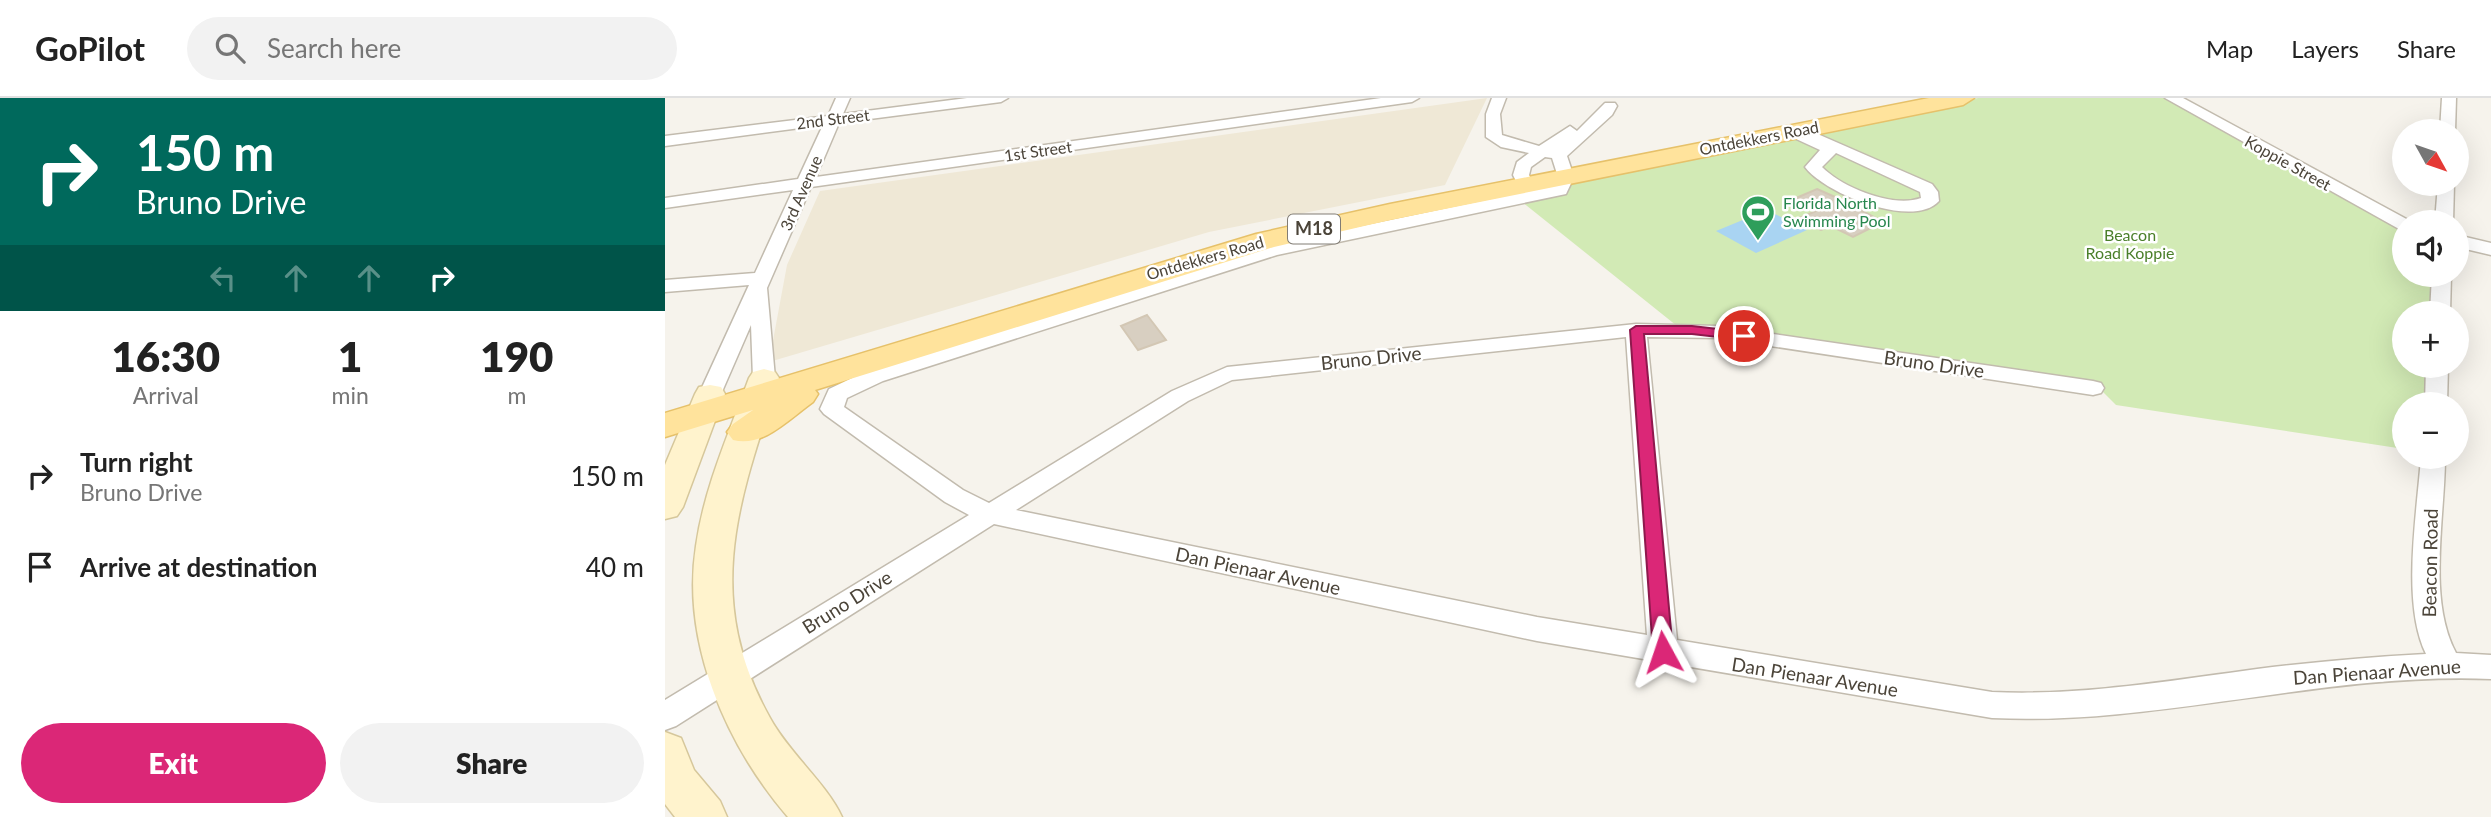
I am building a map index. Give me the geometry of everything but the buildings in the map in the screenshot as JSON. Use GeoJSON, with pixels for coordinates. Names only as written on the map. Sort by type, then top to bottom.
{"type":"FeatureCollection","features":[{"type":"Feature","properties":{"kind":"main road","name":"Ontdekkers Road"},"geometry":{"type":"LineString","coordinates":[[665,408],[707,403],[762,387],[1220,242],[1317,218],[1563,166],[1918,98]]}},
{"type":"Feature","properties":{"kind":"main road","name":"Ontdekkers Road"},"geometry":{"type":"LineString","coordinates":[[1563,166],[1793,131],[1963,98]]}},
{"type":"Feature","properties":{"kind":"main road","name":"Ontdekkers Road"},"geometry":{"type":"LineString","coordinates":[[762,387],[841,371],[1266,240],[1523,175]]}},
{"type":"Feature","properties":{"kind":"main road"},"geometry":{"type":"LineString","coordinates":[[746,432],[800,394],[841,371]]}},
{"type":"Feature","properties":{"kind":"main road"},"geometry":{"type":"LineString","coordinates":[[762,387],[746,432],[716,539],[712,567],[713,610],[728,676],[757,738],[798,797],[818,817]]}},
{"type":"Feature","properties":{"kind":"main road","name":"Ontdekkers Road"},"geometry":{"type":"LineString","coordinates":[[665,425],[707,403]]}},
{"type":"Feature","properties":{"kind":"main road"},"geometry":{"type":"LineString","coordinates":[[665,507],[707,403]]}},
{"type":"Feature","properties":{"kind":"main road"},"geometry":{"type":"LineString","coordinates":[[665,752],[676,782],[703,817]]}},
{"type":"Feature","properties":{"kind":"street","name":"3rd Avenue"},"geometry":{"type":"LineString","coordinates":[[707,403],[843,98]]}},
{"type":"Feature","properties":{"kind":"street","name":"2nd Street"},"geometry":{"type":"LineString","coordinates":[[665,141],[1001,98]]}},
{"type":"Feature","properties":{"kind":"street","name":"1st Street"},"geometry":{"type":"LineString","coordinates":[[665,203],[806,184],[1264,113],[1412,98]]}},
{"type":"Feature","properties":{"kind":"street"},"geometry":{"type":"LineString","coordinates":[[1499,98],[1493,114],[1493,135],[1497,140],[1542,151],[1563,166],[1615,102]]}},
{"type":"Feature","properties":{"kind":"street","name":"Koppie Street"},"geometry":{"type":"LineString","coordinates":[[2172,98],[2392,218]]}},
{"type":"Feature","properties":{"kind":"street"},"geometry":{"type":"LineString","coordinates":[[2448,119],[2449,98]]}},
{"type":"Feature","properties":{"kind":"street"},"geometry":{"type":"LineString","coordinates":[[1493,114],[1487,118],[1482,129],[1483,143],[1523,175],[1542,151],[1615,102]]}},
{"type":"Feature","properties":{"kind":"street"},"geometry":{"type":"LineString","coordinates":[[1793,131],[1926,188],[1931,200],[1921,206],[1897,207],[1868,198],[1823,177],[1813,167],[1828,153],[1828,148],[1793,131]]}},
{"type":"Feature","properties":{"kind":"street","name":"Dan Pienaar Avenue"},"geometry":{"type":"LineString","coordinates":[[1563,166],[1564,187],[1554,192],[1273,250],[875,376],[844,390],[834,398],[832,409],[841,418],[954,496],[989,514],[1537,629],[1956,700],[2035,707],[2151,698],[2322,674],[2447,665],[2491,667]]}},
{"type":"Feature","properties":{"kind":"street"},"geometry":{"type":"LineString","coordinates":[[2469,244],[2491,249]]}},
{"type":"Feature","properties":{"kind":"street","name":"3rd Avenue"},"geometry":{"type":"LineString","coordinates":[[760,283],[762,387]]}},
{"type":"Feature","properties":{"kind":"street"},"geometry":{"type":"LineString","coordinates":[[665,286],[760,283]]}},
{"type":"Feature","properties":{"kind":"street"},"geometry":{"type":"LineString","coordinates":[[1636,330],[1663,652]]}},
{"type":"Feature","properties":{"kind":"street","name":"Bruno Drive"},"geometry":{"type":"LineString","coordinates":[[665,716],[1180,396],[1219,376],[1636,330],[1718,332],[2093,388]]}},
{"type":"Feature","properties":{"kind":"street","name":"Beacon Road"},"geometry":{"type":"LineString","coordinates":[[2432,469],[2426,610],[2433,638],[2447,665]]}},
{"type":"Feature","properties":{"kind":"shaded area"},"geometry":{"type":"Polygon","coordinates":[[[1487,98],[1445,185],[1209,232],[769,362],[787,265],[820,191],[1487,98]]]}},
{"type":"Feature","properties":{"kind":"green space","name":"Beacon Road Koppie"},"geometry":{"type":"Polygon","coordinates":[[[1978,98],[2167,98],[2392,220],[2392,287],[2434,287],[2434,301],[2392,301],[2392,378],[2429,378],[2428,392],[2392,392],[2392,447],[2116,405],[2100,389],[1677,326],[1521,201],[1571,183],[1727,147],[1978,98]]]}},
{"type":"Feature","properties":{"kind":"water","name":"Florida North Swimming Pool"},"geometry":{"type":"Polygon","coordinates":[[[1767,210],[1807,230],[1756,253],[1716,231],[1767,210]]]}},
{"type":"Feature","properties":{"kind":"place","name":"Florida North Swimming Pool"},"geometry":{"type":"Point","coordinates":[1758,242]}},
{"type":"Feature","properties":{"kind":"route"},"geometry":{"type":"LineString","coordinates":[[1663,652],[1636,330],[1692,330],[1744,336]]}}]}
